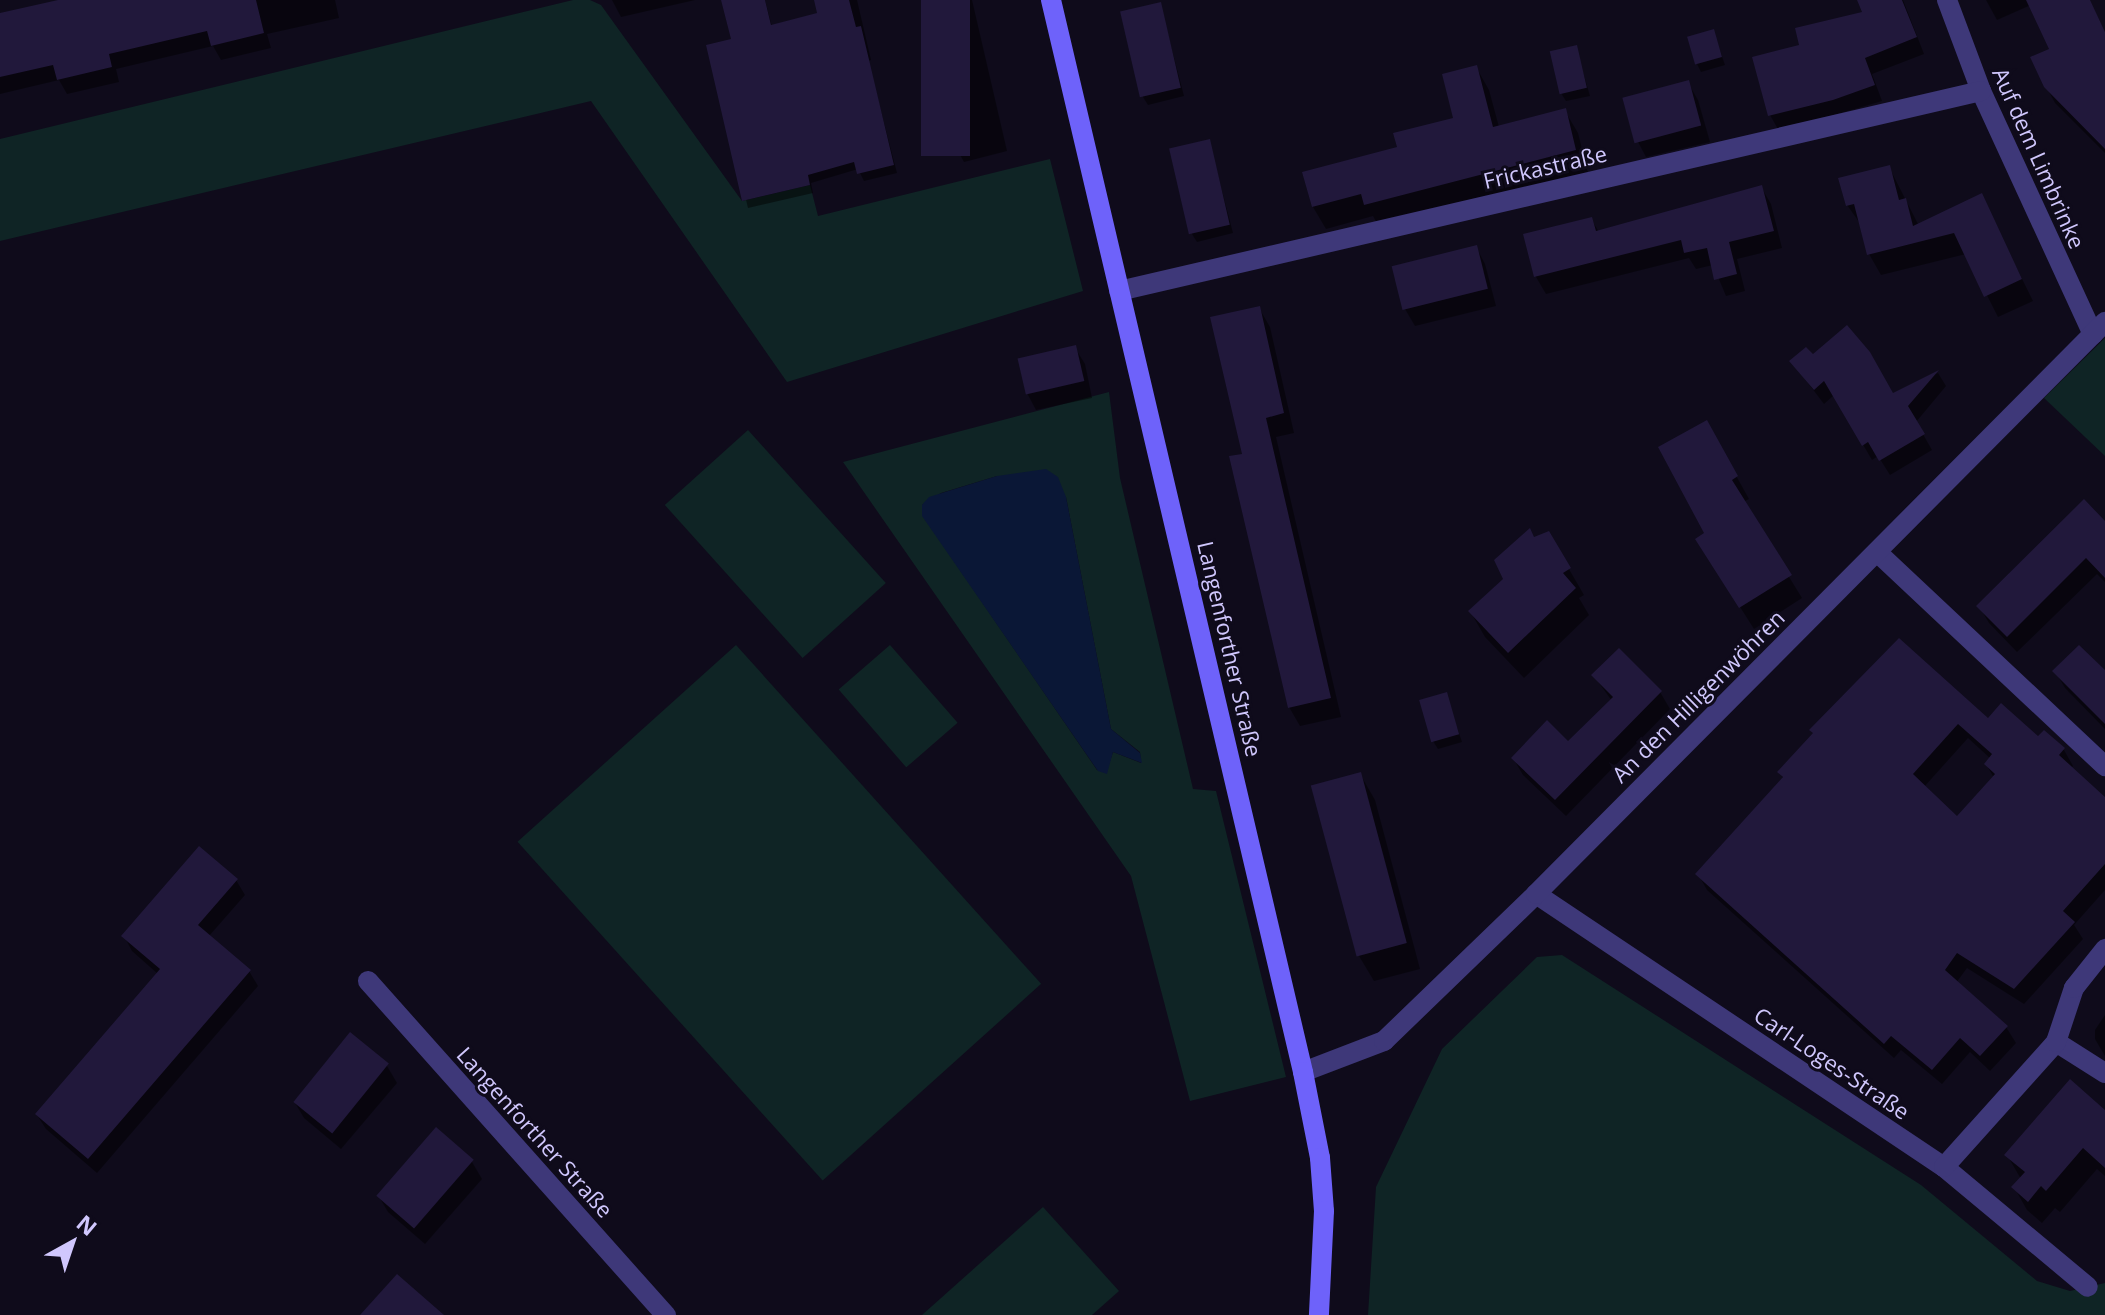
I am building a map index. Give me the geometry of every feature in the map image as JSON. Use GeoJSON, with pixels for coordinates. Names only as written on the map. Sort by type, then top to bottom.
{"type":"FeatureCollection","features":[{"type":"Feature","properties":{"kind":"main road","name":"Langenforther Straße"},"geometry":{"type":"LineString","coordinates":[[1051,0],[1303,1072],[1320,1158],[1324,1211],[1319,1315]]}},
{"type":"Feature","properties":{"kind":"street","name":"Auf dem Limbrinke"},"geometry":{"type":"LineString","coordinates":[[1947,0],[1981,91],[2099,328]]}},
{"type":"Feature","properties":{"kind":"street","name":"Frickastraße"},"geometry":{"type":"LineString","coordinates":[[1119,291],[1981,91]]}},
{"type":"Feature","properties":{"kind":"street","name":"An den Hilligenwöhren"},"geometry":{"type":"LineString","coordinates":[[1303,1072],[1384,1041],[1536,894],[2099,328]]}},
{"type":"Feature","properties":{"kind":"street"},"geometry":{"type":"LineString","coordinates":[[1877,552],[2105,766]]}},
{"type":"Feature","properties":{"kind":"street","name":"Carl-Loges-Straße"},"geometry":{"type":"LineString","coordinates":[[1536,894],[1944,1167],[2088,1287]]}},
{"type":"Feature","properties":{"kind":"street"},"geometry":{"type":"LineString","coordinates":[[1944,1167],[2056,1042],[2074,988],[2105,949]]}},
{"type":"Feature","properties":{"kind":"street","name":"Langenforther Straße"},"geometry":{"type":"LineString","coordinates":[[368,981],[666,1315]]}},
{"type":"Feature","properties":{"kind":"street"},"geometry":{"type":"LineString","coordinates":[[2056,1042],[2105,1073]]}},
{"type":"Feature","properties":{"kind":"green space"},"geometry":{"type":"Polygon","coordinates":[[[573,0],[590,0],[601,5],[742,201],[810,185],[818,216],[1050,159],[1083,291],[787,382],[591,101],[0,241],[0,139],[573,0]]]}},
{"type":"Feature","properties":{"kind":"green space"},"geometry":{"type":"Polygon","coordinates":[[[2105,338],[2105,456],[2044,398],[2105,338]]]}},
{"type":"Feature","properties":{"kind":"green space"},"geometry":{"type":"Polygon","coordinates":[[[1109,392],[1120,478],[1193,789],[1216,791],[1286,1077],[1190,1101],[1131,876],[843,462],[1109,392]],[[997,476],[941,493],[922,505],[923,516],[1097,770],[1106,773],[1113,752],[1141,763],[1140,752],[1111,729],[1066,497],[997,476]]]}},
{"type":"Feature","properties":{"kind":"green space"},"geometry":{"type":"Polygon","coordinates":[[[748,430],[886,583],[803,658],[665,505],[748,430]]]}},
{"type":"Feature","properties":{"kind":"green space"},"geometry":{"type":"Polygon","coordinates":[[[736,645],[1041,984],[823,1181],[518,842],[736,645]]]}},
{"type":"Feature","properties":{"kind":"green space"},"geometry":{"type":"Polygon","coordinates":[[[890,645],[958,723],[906,767],[839,690],[890,645]]]}},
{"type":"Feature","properties":{"kind":"green space"},"geometry":{"type":"Polygon","coordinates":[[[1562,955],[1921,1185],[2037,1281],[2070,1291],[2105,1283],[2105,1315],[1368,1315],[1376,1187],[1442,1049],[1537,957],[1562,955]]]}},
{"type":"Feature","properties":{"kind":"green space"},"geometry":{"type":"Polygon","coordinates":[[[1043,1207],[1119,1291],[1092,1315],[922,1315],[1043,1207]]]}},
{"type":"Feature","properties":{"kind":"water"},"geometry":{"type":"Polygon","coordinates":[[[1046,469],[1058,477],[1066,497],[1111,729],[1140,753],[1142,763],[1113,752],[1107,774],[1098,771],[922,516],[922,505],[929,497],[997,476],[1046,469]]]}},
{"type":"Feature","properties":{"kind":"building"},"geometry":{"type":"Polygon","coordinates":[[[58,0],[256,0],[264,33],[211,46],[207,31],[109,54],[112,67],[57,80],[53,65],[0,77],[0,13],[58,0]]]}},
{"type":"Feature","properties":{"kind":"building"},"geometry":{"type":"Polygon","coordinates":[[[721,0],[765,0],[771,25],[817,13],[814,0],[849,0],[856,27],[861,26],[894,165],[857,174],[854,162],[808,175],[810,185],[742,201],[706,45],[731,39],[721,0]]]}},
{"type":"Feature","properties":{"kind":"building"},"geometry":{"type":"Polygon","coordinates":[[[921,0],[970,0],[970,156],[921,156],[921,0]]]}},
{"type":"Feature","properties":{"kind":"building"},"geometry":{"type":"Polygon","coordinates":[[[1857,0],[1902,0],[1917,37],[1865,58],[1875,85],[1833,100],[1768,116],[1752,57],[1799,45],[1795,28],[1862,12],[1857,0]]]}},
{"type":"Feature","properties":{"kind":"building"},"geometry":{"type":"Polygon","coordinates":[[[2026,0],[2090,0],[2105,32],[2105,149],[2044,87],[2030,57],[2049,49],[2026,0]]]}},
{"type":"Feature","properties":{"kind":"building"},"geometry":{"type":"Polygon","coordinates":[[[1161,2],[1181,88],[1140,97],[1120,11],[1161,2]]]}},
{"type":"Feature","properties":{"kind":"building"},"geometry":{"type":"Polygon","coordinates":[[[1714,29],[1722,57],[1695,65],[1687,37],[1714,29]]]}},
{"type":"Feature","properties":{"kind":"building"},"geometry":{"type":"Polygon","coordinates":[[[1577,45],[1587,88],[1560,94],[1550,51],[1577,45]]]}},
{"type":"Feature","properties":{"kind":"building"},"geometry":{"type":"Polygon","coordinates":[[[1477,65],[1493,127],[1566,108],[1576,150],[1364,205],[1361,194],[1312,207],[1302,172],[1397,147],[1393,133],[1453,118],[1442,74],[1477,65]]]}},
{"type":"Feature","properties":{"kind":"building"},"geometry":{"type":"Polygon","coordinates":[[[1689,80],[1701,125],[1635,143],[1622,98],[1689,80]]]}},
{"type":"Feature","properties":{"kind":"building"},"geometry":{"type":"Polygon","coordinates":[[[1210,139],[1230,225],[1189,234],[1169,148],[1210,139]]]}},
{"type":"Feature","properties":{"kind":"building"},"geometry":{"type":"Polygon","coordinates":[[[1890,165],[1899,200],[1906,198],[1913,226],[1982,193],[2022,279],[1984,297],[1954,233],[1867,255],[1854,204],[1846,206],[1838,178],[1890,165]]]}},
{"type":"Feature","properties":{"kind":"building"},"geometry":{"type":"Polygon","coordinates":[[[1762,185],[1774,231],[1729,242],[1737,274],[1714,280],[1707,248],[1684,253],[1681,240],[1534,277],[1523,234],[1592,217],[1596,231],[1762,185]]]}},
{"type":"Feature","properties":{"kind":"building"},"geometry":{"type":"Polygon","coordinates":[[[1477,245],[1488,289],[1403,310],[1392,266],[1477,245]]]}},
{"type":"Feature","properties":{"kind":"building"},"geometry":{"type":"Polygon","coordinates":[[[1260,306],[1284,413],[1266,418],[1331,698],[1288,708],[1229,456],[1242,454],[1210,317],[1260,306]]]}},
{"type":"Feature","properties":{"kind":"building"},"geometry":{"type":"Polygon","coordinates":[[[1847,325],[1870,352],[1893,393],[1939,370],[1908,406],[1925,434],[1879,461],[1868,442],[1862,446],[1824,381],[1814,390],[1789,361],[1806,347],[1813,354],[1847,325]]]}},
{"type":"Feature","properties":{"kind":"building"},"geometry":{"type":"Polygon","coordinates":[[[1076,345],[1084,381],[1026,395],[1018,358],[1076,345]]]}},
{"type":"Feature","properties":{"kind":"building"},"geometry":{"type":"Polygon","coordinates":[[[1707,420],[1738,476],[1732,480],[1792,575],[1739,608],[1695,539],[1704,533],[1658,447],[1707,420]]]}},
{"type":"Feature","properties":{"kind":"building"},"geometry":{"type":"Polygon","coordinates":[[[2084,499],[2105,521],[2105,578],[2086,558],[2007,637],[1976,606],[2084,499]]]}},
{"type":"Feature","properties":{"kind":"building"},"geometry":{"type":"Polygon","coordinates":[[[1530,528],[1534,537],[1549,531],[1571,568],[1563,573],[1576,588],[1508,653],[1468,611],[1503,579],[1494,560],[1530,528]]]}},
{"type":"Feature","properties":{"kind":"building"},"geometry":{"type":"Polygon","coordinates":[[[1899,638],[1988,718],[2001,703],[2038,736],[2044,730],[2065,748],[2059,755],[2105,797],[2105,864],[2063,911],[2075,922],[2014,989],[1957,953],[1945,970],[2008,1026],[1980,1056],[1960,1038],[1932,1070],[1891,1036],[1884,1044],[1695,874],[1783,777],[1777,772],[1813,733],[1809,730],[1899,638]],[[1958,724],[1913,774],[1957,816],[1995,774],[1984,764],[1992,754],[1958,724]]]}},
{"type":"Feature","properties":{"kind":"building"},"geometry":{"type":"Polygon","coordinates":[[[2079,645],[2105,670],[2105,724],[2052,671],[2079,645]]]}},
{"type":"Feature","properties":{"kind":"building"},"geometry":{"type":"Polygon","coordinates":[[[1619,648],[1662,691],[1555,800],[1511,758],[1547,720],[1568,741],[1613,697],[1591,675],[1619,648]]]}},
{"type":"Feature","properties":{"kind":"building"},"geometry":{"type":"Polygon","coordinates":[[[1447,692],[1459,734],[1431,742],[1419,700],[1447,692]]]}},
{"type":"Feature","properties":{"kind":"building"},"geometry":{"type":"Polygon","coordinates":[[[1361,772],[1407,943],[1357,956],[1311,785],[1361,772]]]}},
{"type":"Feature","properties":{"kind":"building"},"geometry":{"type":"Polygon","coordinates":[[[199,846],[238,879],[198,925],[251,970],[88,1159],[35,1114],[160,969],[121,936],[199,846]]]}},
{"type":"Feature","properties":{"kind":"building"},"geometry":{"type":"Polygon","coordinates":[[[350,1032],[389,1063],[332,1133],[293,1102],[350,1032]]]}},
{"type":"Feature","properties":{"kind":"building"},"geometry":{"type":"Polygon","coordinates":[[[2070,1079],[2105,1110],[2105,1168],[2083,1148],[2046,1191],[2041,1186],[2028,1202],[2011,1187],[2025,1172],[2004,1155],[2070,1079]]]}},
{"type":"Feature","properties":{"kind":"building"},"geometry":{"type":"Polygon","coordinates":[[[436,1127],[474,1160],[414,1228],[376,1196],[436,1127]]]}},
{"type":"Feature","properties":{"kind":"building"},"geometry":{"type":"Polygon","coordinates":[[[397,1274],[444,1315],[360,1315],[397,1274]]]}}]}
